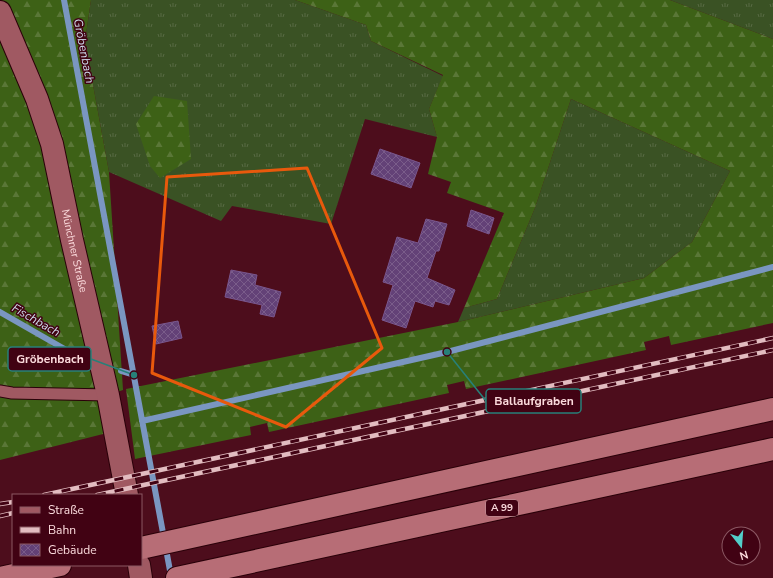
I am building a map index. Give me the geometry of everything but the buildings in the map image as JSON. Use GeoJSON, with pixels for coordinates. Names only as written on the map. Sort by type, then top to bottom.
{"type":"FeatureCollection","features":[{"type":"Feature","properties":{"kind":"highway"},"geometry":{"type":"LineString","coordinates":[[142,548],[773,409]]}},
{"type":"Feature","properties":{"kind":"highway","name":"A 99"},"geometry":{"type":"LineString","coordinates":[[177,578],[773,449]]}},
{"type":"Feature","properties":{"kind":"highway"},"geometry":{"type":"LineString","coordinates":[[0,578],[55,566]]}},
{"type":"Feature","properties":{"kind":"street","name":"Münchner Straße"},"geometry":{"type":"LineString","coordinates":[[0,12],[34,92],[52,144],[72,240],[108,395],[126,494]]}},
{"type":"Feature","properties":{"kind":"street"},"geometry":{"type":"LineString","coordinates":[[139,566],[141,578]]}},
{"type":"Feature","properties":{"kind":"lane"},"geometry":{"type":"LineString","coordinates":[[0,391],[12,393],[108,395]]}},
{"type":"Feature","properties":{"kind":"highlighted area"},"geometry":{"type":"Polygon","coordinates":[[[307,168],[382,348],[286,427],[152,373],[167,177],[307,168]]]}},
{"type":"Feature","properties":{"kind":"green space"},"geometry":{"type":"Polygon","coordinates":[[[0,0],[91,0],[85,41],[109,172],[123,390],[108,395],[115,431],[0,460],[0,0]]]}},
{"type":"Feature","properties":{"kind":"green space"},"geometry":{"type":"Polygon","coordinates":[[[91,0],[295,0],[366,25],[371,41],[443,76],[429,109],[437,137],[365,119],[331,224],[232,206],[221,221],[109,172],[85,41],[91,0]]]}},
{"type":"Feature","properties":{"kind":"green space"},"geometry":{"type":"Polygon","coordinates":[[[295,0],[670,0],[773,39],[773,323],[671,345],[669,336],[644,342],[646,350],[466,389],[464,381],[447,385],[449,393],[269,432],[267,423],[250,427],[251,435],[135,459],[126,389],[458,322],[644,278],[692,242],[730,171],[571,99],[535,208],[497,299],[464,308],[504,213],[447,193],[451,182],[428,174],[437,137],[429,109],[443,75],[371,41],[366,25],[295,0]]]}},
{"type":"Feature","properties":{"kind":"green space"},"geometry":{"type":"Polygon","coordinates":[[[670,0],[773,0],[773,39],[670,0]]]}},
{"type":"Feature","properties":{"kind":"green space"},"geometry":{"type":"Polygon","coordinates":[[[154,96],[187,101],[191,159],[160,178],[150,166],[136,124],[154,96]]]}},
{"type":"Feature","properties":{"kind":"green space"},"geometry":{"type":"Polygon","coordinates":[[[571,99],[730,171],[692,242],[644,278],[458,322],[464,308],[497,299],[535,208],[571,99]]]}},
{"type":"Feature","properties":{"kind":"waterway","name":"Gröbenbach"},"geometry":{"type":"LineString","coordinates":[[64,0],[171,576]]}},
{"type":"Feature","properties":{"kind":"waterway"},"geometry":{"type":"LineString","coordinates":[[142,421],[447,352],[773,267]]}},
{"type":"Feature","properties":{"kind":"waterway","name":"Fischbach"},"geometry":{"type":"LineString","coordinates":[[0,312],[82,359]]}},
{"type":"Feature","properties":{"kind":"waterway"},"geometry":{"type":"LineString","coordinates":[[121,371],[134,375]]}},
{"type":"Feature","properties":{"kind":"railway"},"geometry":{"type":"LineString","coordinates":[[49,494],[773,338]]}},
{"type":"Feature","properties":{"kind":"railway"},"geometry":{"type":"LineString","coordinates":[[102,494],[773,350]]}},
{"type":"Feature","properties":{"kind":"railway"},"geometry":{"type":"LineString","coordinates":[[0,504],[12,502]]}},
{"type":"Feature","properties":{"kind":"railway"},"geometry":{"type":"LineString","coordinates":[[0,516],[12,513]]}},
{"type":"Feature","properties":{"kind":"place","name":"Ballaufgraben"},"geometry":{"type":"Point","coordinates":[447,352]}},
{"type":"Feature","properties":{"kind":"place","name":"Gröbenbach"},"geometry":{"type":"Point","coordinates":[134,375]}}]}
